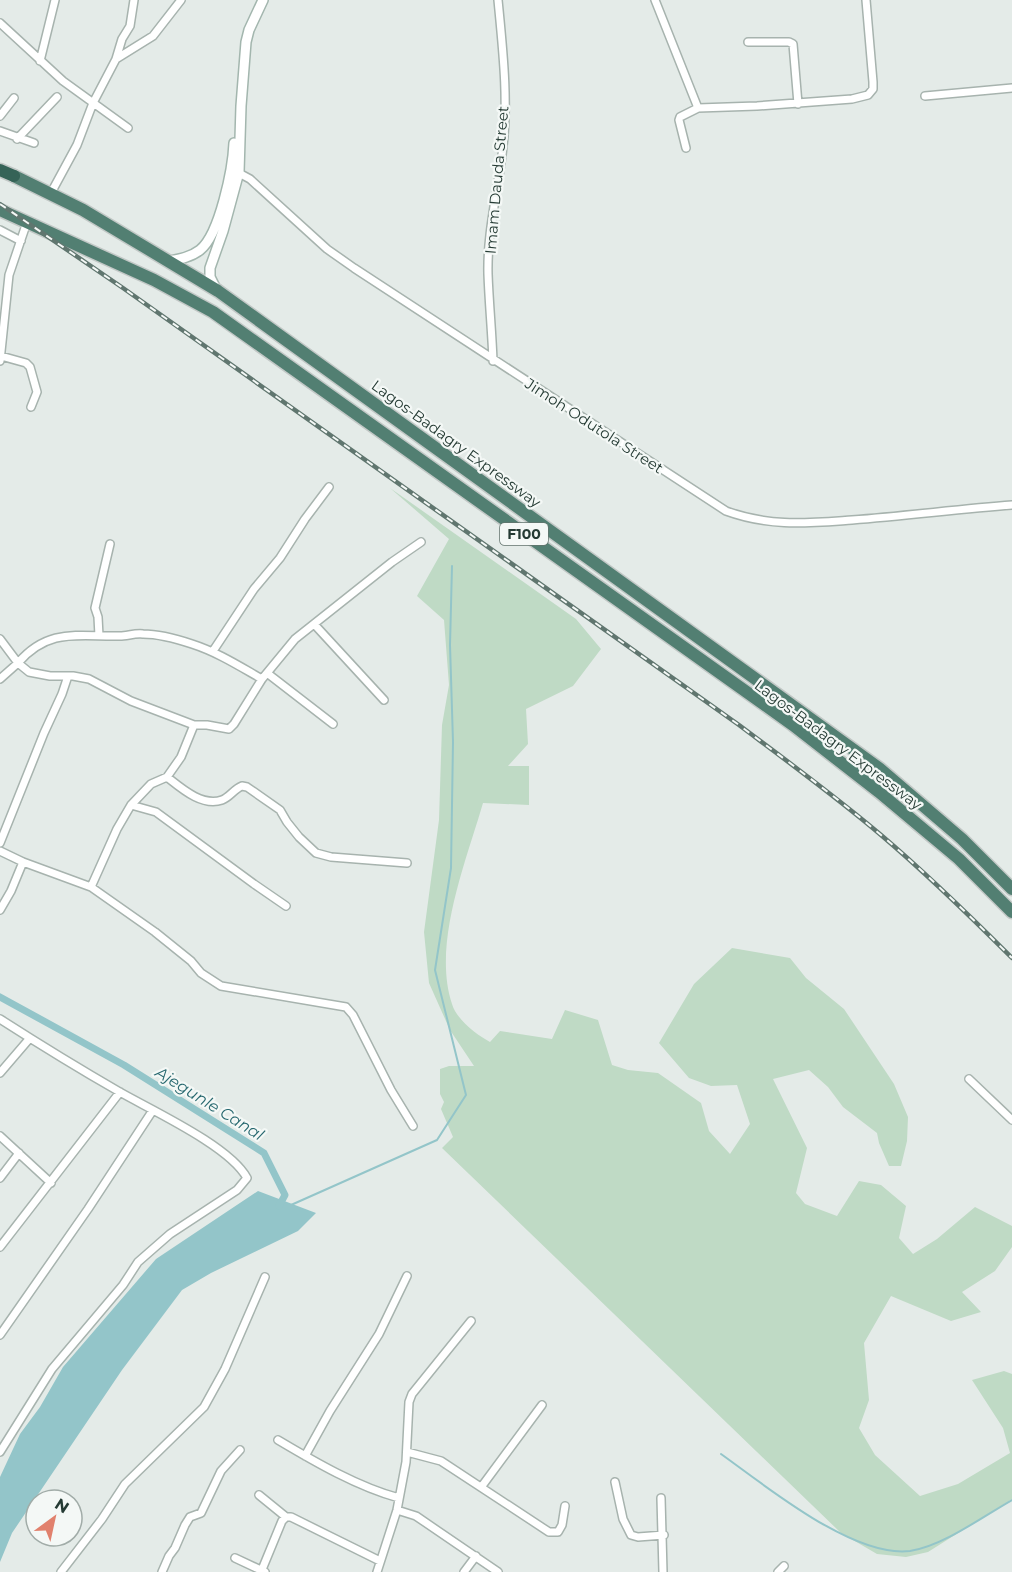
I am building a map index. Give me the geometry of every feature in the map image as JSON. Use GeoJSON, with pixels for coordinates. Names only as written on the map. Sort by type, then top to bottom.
{"type":"FeatureCollection","features":[{"type":"Feature","properties":{"kind":"highway","name":"Lagos-Badagry Expressway"},"geometry":{"type":"LineString","coordinates":[[0,170],[51,193],[218,291],[879,768],[962,839],[1012,889]]}},
{"type":"Feature","properties":{"kind":"highway","name":"Lagos-Badagry Expressway"},"geometry":{"type":"LineString","coordinates":[[0,210],[154,280],[213,312],[251,338],[793,725],[879,792],[959,859],[1012,912]]}},
{"type":"Feature","properties":{"kind":"main road"},"geometry":{"type":"LineString","coordinates":[[169,261],[193,254],[206,243],[235,172],[237,72],[241,38],[246,20],[257,0]]}},
{"type":"Feature","properties":{"kind":"main road"},"geometry":{"type":"LineString","coordinates":[[218,291],[210,277],[210,268],[224,231],[235,172],[246,42],[263,0]]}},
{"type":"Feature","properties":{"kind":"street"},"geometry":{"type":"LineString","coordinates":[[40,60],[55,0]]}},
{"type":"Feature","properties":{"kind":"street"},"geometry":{"type":"LineString","coordinates":[[51,193],[77,145],[93,103],[116,59],[122,39],[130,26],[134,0]]}},
{"type":"Feature","properties":{"kind":"street"},"geometry":{"type":"LineString","coordinates":[[116,59],[153,36],[181,0]]}},
{"type":"Feature","properties":{"kind":"street","name":"Imam Dauda Street"},"geometry":{"type":"LineString","coordinates":[[493,361],[488,273],[492,222],[502,155],[505,106],[498,0]]}},
{"type":"Feature","properties":{"kind":"street"},"geometry":{"type":"LineString","coordinates":[[655,0],[698,108]]}},
{"type":"Feature","properties":{"kind":"street"},"geometry":{"type":"LineString","coordinates":[[686,147],[679,120],[680,117],[698,108],[798,104],[852,99],[868,95],[873,89],[866,0]]}},
{"type":"Feature","properties":{"kind":"street"},"geometry":{"type":"LineString","coordinates":[[0,23],[40,60],[128,128]]}},
{"type":"Feature","properties":{"kind":"street"},"geometry":{"type":"LineString","coordinates":[[748,42],[789,42],[793,44],[798,104]]}},
{"type":"Feature","properties":{"kind":"street"},"geometry":{"type":"LineString","coordinates":[[925,96],[1012,88]]}},
{"type":"Feature","properties":{"kind":"street"},"geometry":{"type":"LineString","coordinates":[[17,139],[57,97]]}},
{"type":"Feature","properties":{"kind":"street"},"geometry":{"type":"LineString","coordinates":[[0,116],[14,98]]}},
{"type":"Feature","properties":{"kind":"street"},"geometry":{"type":"LineString","coordinates":[[0,131],[17,139],[34,143]]}},
{"type":"Feature","properties":{"kind":"street","name":"Jimoh Odutola Street"},"geometry":{"type":"LineString","coordinates":[[235,172],[250,179],[288,215],[336,255],[493,361],[726,512],[758,521],[792,524],[826,523],[1012,505]]}},
{"type":"Feature","properties":{"kind":"street"},"geometry":{"type":"LineString","coordinates":[[27,222],[9,275],[0,358],[26,363],[30,367],[37,392],[31,407]]}},
{"type":"Feature","properties":{"kind":"street"},"geometry":{"type":"LineString","coordinates":[[0,230],[21,241]]}},
{"type":"Feature","properties":{"kind":"street"},"geometry":{"type":"LineString","coordinates":[[213,651],[254,589],[280,558],[329,487]]}},
{"type":"Feature","properties":{"kind":"street"},"geometry":{"type":"LineString","coordinates":[[0,639],[18,663],[29,672],[88,679],[131,701],[194,725],[229,729],[264,676],[295,639],[392,562],[421,542]]}},
{"type":"Feature","properties":{"kind":"street"},"geometry":{"type":"LineString","coordinates":[[99,636],[95,608],[110,544]]}},
{"type":"Feature","properties":{"kind":"street"},"geometry":{"type":"LineString","coordinates":[[314,624],[384,700]]}},
{"type":"Feature","properties":{"kind":"street"},"geometry":{"type":"LineString","coordinates":[[0,679],[29,651],[47,642],[76,634],[155,635],[213,651],[264,676],[333,724]]}},
{"type":"Feature","properties":{"kind":"street"},"geometry":{"type":"LineString","coordinates":[[0,843],[68,675]]}},
{"type":"Feature","properties":{"kind":"street"},"geometry":{"type":"LineString","coordinates":[[91,887],[117,829],[131,805],[151,784],[167,777],[181,757],[194,725]]}},
{"type":"Feature","properties":{"kind":"street"},"geometry":{"type":"LineString","coordinates":[[167,777],[184,791],[210,801],[222,800],[242,786],[247,788],[280,810],[286,822],[316,853],[331,857],[407,863]]}},
{"type":"Feature","properties":{"kind":"street"},"geometry":{"type":"LineString","coordinates":[[131,805],[156,812],[286,906]]}},
{"type":"Feature","properties":{"kind":"street"},"geometry":{"type":"LineString","coordinates":[[0,851],[91,887],[155,932],[191,961],[201,973],[221,986],[346,1007],[353,1015],[391,1090],[413,1126]]}},
{"type":"Feature","properties":{"kind":"street"},"geometry":{"type":"LineString","coordinates":[[0,910],[23,862]]}},
{"type":"Feature","properties":{"kind":"street"},"geometry":{"type":"LineString","coordinates":[[0,1019],[208,1142],[229,1158],[247,1178],[237,1190],[170,1234],[138,1262],[123,1285],[52,1369],[0,1452]]}},
{"type":"Feature","properties":{"kind":"street"},"geometry":{"type":"LineString","coordinates":[[0,1073],[30,1038]]}},
{"type":"Feature","properties":{"kind":"street"},"geometry":{"type":"LineString","coordinates":[[969,1078],[1012,1120]]}},
{"type":"Feature","properties":{"kind":"street"},"geometry":{"type":"LineString","coordinates":[[0,1247],[120,1092]]}},
{"type":"Feature","properties":{"kind":"street"},"geometry":{"type":"LineString","coordinates":[[0,1335],[88,1209],[153,1110]]}},
{"type":"Feature","properties":{"kind":"street"},"geometry":{"type":"LineString","coordinates":[[0,1136],[51,1183]]}},
{"type":"Feature","properties":{"kind":"street"},"geometry":{"type":"LineString","coordinates":[[0,1178],[19,1153]]}},
{"type":"Feature","properties":{"kind":"street"},"geometry":{"type":"LineString","coordinates":[[305,1456],[330,1411],[379,1334],[407,1276]]}},
{"type":"Feature","properties":{"kind":"street"},"geometry":{"type":"LineString","coordinates":[[61,1572],[102,1519],[125,1484],[204,1407],[225,1369],[265,1277]]}},
{"type":"Feature","properties":{"kind":"street"},"geometry":{"type":"LineString","coordinates":[[377,1572],[397,1510],[407,1452],[409,1402],[412,1394],[471,1321]]}},
{"type":"Feature","properties":{"kind":"street"},"geometry":{"type":"LineString","coordinates":[[482,1486],[542,1405]]}},
{"type":"Feature","properties":{"kind":"street"},"geometry":{"type":"LineString","coordinates":[[278,1440],[376,1491],[399,1498]]}},
{"type":"Feature","properties":{"kind":"street"},"geometry":{"type":"LineString","coordinates":[[162,1572],[175,1548],[184,1524],[190,1517],[201,1512],[221,1471],[240,1450]]}},
{"type":"Feature","properties":{"kind":"street"},"geometry":{"type":"LineString","coordinates":[[407,1452],[441,1461],[549,1532],[558,1532],[562,1525],[565,1506]]}},
{"type":"Feature","properties":{"kind":"street"},"geometry":{"type":"LineString","coordinates":[[615,1482],[623,1519],[631,1534],[638,1537],[664,1534]]}},
{"type":"Feature","properties":{"kind":"street"},"geometry":{"type":"LineString","coordinates":[[260,1495],[286,1517],[291,1517],[380,1561]]}},
{"type":"Feature","properties":{"kind":"street"},"geometry":{"type":"LineString","coordinates":[[661,1498],[664,1534],[663,1572]]}},
{"type":"Feature","properties":{"kind":"street"},"geometry":{"type":"LineString","coordinates":[[397,1510],[416,1516],[498,1572]]}},
{"type":"Feature","properties":{"kind":"street"},"geometry":{"type":"LineString","coordinates":[[235,1558],[262,1571],[282,1521],[286,1517]]}},
{"type":"Feature","properties":{"kind":"street"},"geometry":{"type":"LineString","coordinates":[[464,1572],[476,1556]]}},
{"type":"Feature","properties":{"kind":"street"},"geometry":{"type":"LineString","coordinates":[[778,1572],[784,1566]]}},
{"type":"Feature","properties":{"kind":"green space"},"geometry":{"type":"Polygon","coordinates":[[[390,488],[576,619],[601,649],[573,686],[526,709],[528,744],[508,766],[529,766],[529,805],[483,803],[460,877],[446,956],[447,981],[452,1004],[462,1021],[490,1042],[500,1031],[552,1039],[565,1010],[598,1020],[612,1065],[628,1070],[658,1073],[701,1103],[709,1131],[730,1154],[750,1124],[737,1085],[711,1086],[689,1078],[659,1043],[694,984],[732,948],[790,958],[806,978],[844,1009],[894,1084],[908,1117],[907,1141],[901,1166],[889,1166],[877,1133],[843,1107],[828,1087],[809,1070],[773,1079],[807,1148],[796,1193],[805,1204],[837,1216],[859,1181],[881,1185],[906,1206],[899,1238],[913,1254],[937,1239],[975,1207],[1012,1226],[1012,1247],[995,1271],[962,1292],[981,1312],[951,1321],[891,1296],[864,1343],[869,1400],[859,1428],[875,1455],[920,1496],[958,1484],[1010,1453],[1003,1428],[972,1380],[1004,1371],[1012,1374],[1012,1499],[928,1552],[906,1557],[877,1554],[841,1533],[442,1148],[453,1137],[441,1109],[444,1102],[440,1094],[440,1069],[449,1066],[474,1066],[450,1030],[429,983],[424,932],[439,820],[442,725],[449,685],[444,620],[417,596],[449,539],[390,488]]]}},
{"type":"Feature","properties":{"kind":"water"},"geometry":{"type":"Polygon","coordinates":[[[258,1191],[316,1213],[298,1231],[211,1273],[182,1290],[122,1370],[42,1488],[24,1488],[24,1515],[12,1533],[0,1562],[0,1477],[20,1434],[40,1407],[63,1367],[156,1259],[258,1191]]]}},
{"type":"Feature","properties":{"kind":"waterway"},"geometry":{"type":"LineString","coordinates":[[291,1205],[437,1140],[466,1095],[435,970],[451,868],[452,566]]}},
{"type":"Feature","properties":{"kind":"waterway","name":"Ajegunle Canal"},"geometry":{"type":"LineString","coordinates":[[0,997],[124,1065],[264,1153],[285,1195],[279,1206]]}},
{"type":"Feature","properties":{"kind":"waterway"},"geometry":{"type":"LineString","coordinates":[[721,1454],[811,1517],[837,1532],[887,1550],[910,1551],[936,1543],[1012,1500]]}},
{"type":"Feature","properties":{"kind":"railway"},"geometry":{"type":"LineString","coordinates":[[0,204],[123,288],[739,725],[881,835],[948,895],[1012,958]]}}]}
